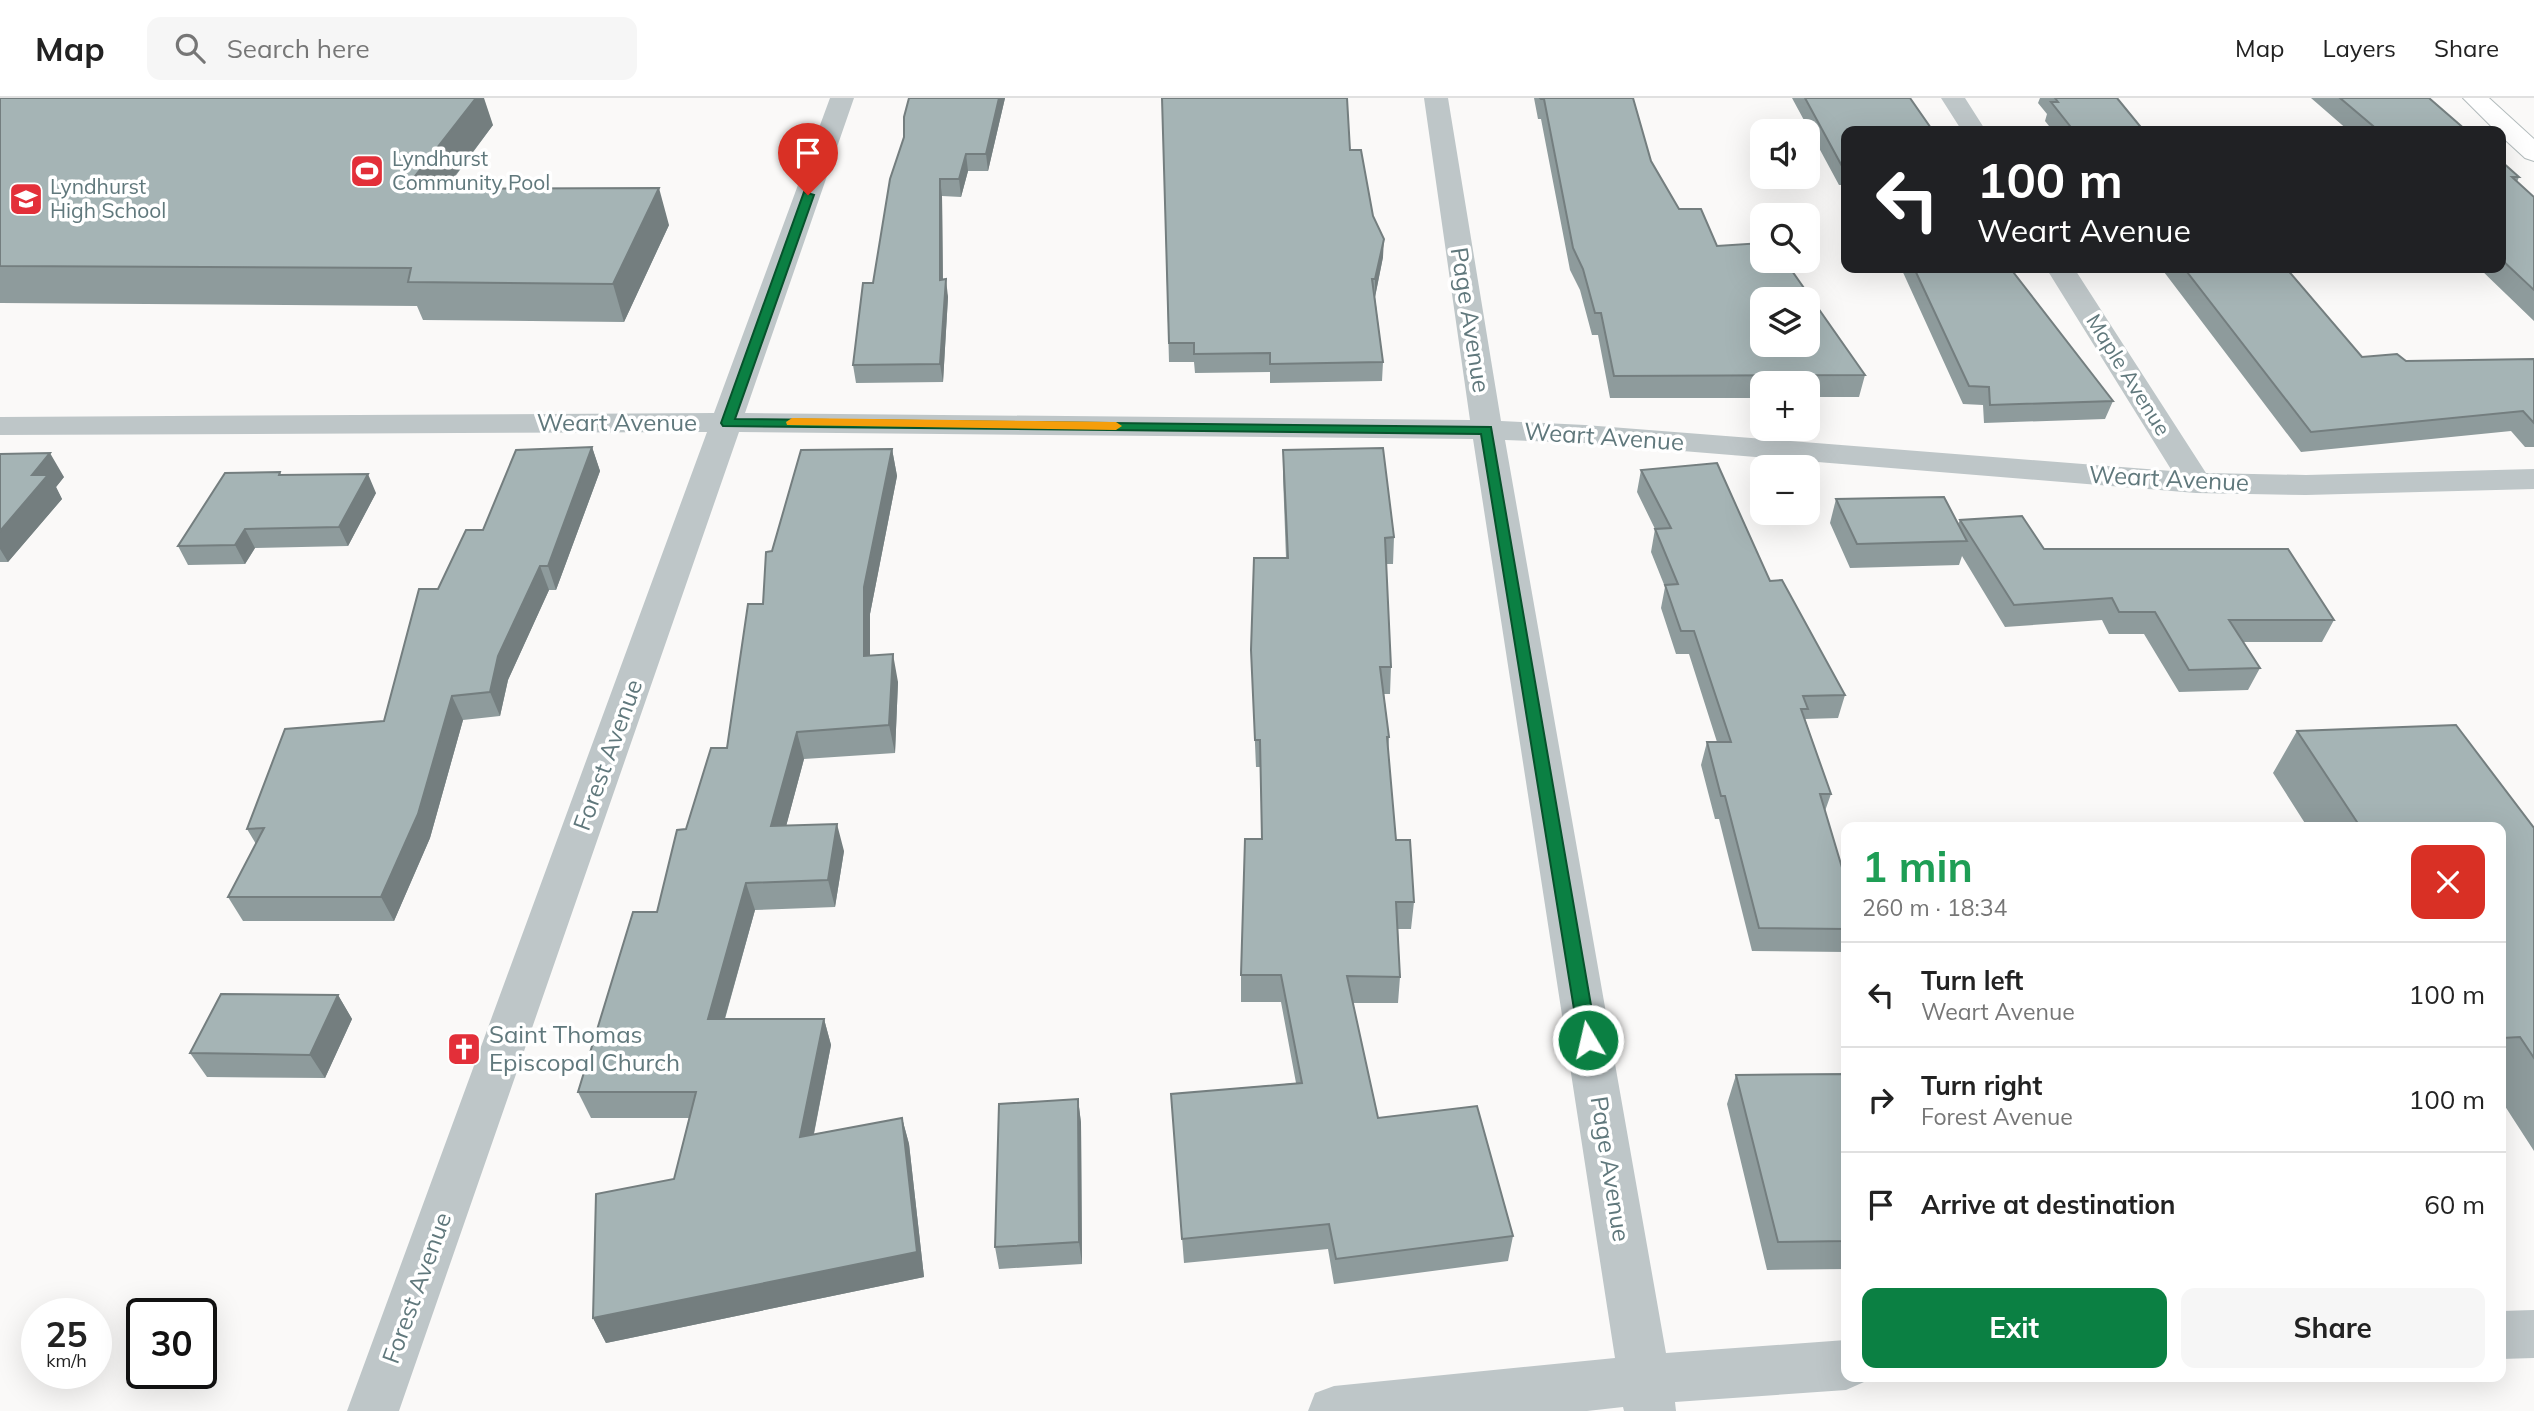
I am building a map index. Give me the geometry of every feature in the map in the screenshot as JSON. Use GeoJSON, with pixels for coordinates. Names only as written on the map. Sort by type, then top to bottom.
{"type":"FeatureCollection","features":[{"type":"Feature","properties":{"kind":"main road"},"geometry":{"type":"LineString","coordinates":[[2475,98],[2505,126]]}},
{"type":"Feature","properties":{"kind":"main road"},"geometry":{"type":"LineString","coordinates":[[2506,127],[2534,153]]}},
{"type":"Feature","properties":{"kind":"street","name":"Forest Avenue"},"geometry":{"type":"LineString","coordinates":[[373,1411],[842,98]]}},
{"type":"Feature","properties":{"kind":"street","name":"Page Avenue"},"geometry":{"type":"LineString","coordinates":[[1436,98],[1486,430],[1648,1396]]}},
{"type":"Feature","properties":{"kind":"street"},"geometry":{"type":"LineString","coordinates":[[1953,98],[1971,126]]}},
{"type":"Feature","properties":{"kind":"street","name":"Maple Avenue"},"geometry":{"type":"LineString","coordinates":[[2063,273],[2196,483]]}},
{"type":"Feature","properties":{"kind":"street","name":"Weart Avenue"},"geometry":{"type":"LineString","coordinates":[[0,426],[727,423],[1486,430],[1585,434],[2196,483],[2306,485],[2534,479]]}},
{"type":"Feature","properties":{"kind":"street"},"geometry":{"type":"LineString","coordinates":[[2506,1335],[2534,1334]]}},
{"type":"Feature","properties":{"kind":"street"},"geometry":{"type":"LineString","coordinates":[[1334,1411],[1648,1396],[1841,1366]]}},
{"type":"Feature","properties":{"kind":"building"},"geometry":{"type":"Polygon","coordinates":[[[0,98],[476,98],[405,189],[659,188],[613,284],[408,282],[411,268],[0,266],[0,98]]]}},
{"type":"Feature","properties":{"kind":"building"},"geometry":{"type":"Polygon","coordinates":[[[909,98],[999,98],[986,154],[966,154],[959,179],[940,179],[940,280],[946,279],[940,364],[853,365],[863,283],[873,283],[890,179],[904,137],[904,117],[909,98]]]}},
{"type":"Feature","properties":{"kind":"building"},"geometry":{"type":"Polygon","coordinates":[[[1162,98],[1347,98],[1350,150],[1361,150],[1373,216],[1384,239],[1375,279],[1372,279],[1383,362],[1270,364],[1270,353],[1194,354],[1194,343],[1169,343],[1162,98]]]}},
{"type":"Feature","properties":{"kind":"building"},"geometry":{"type":"Polygon","coordinates":[[[1540,98],[1633,98],[1651,161],[1679,209],[1701,209],[1717,246],[1750,244],[1750,273],[1793,273],[1803,287],[1750,287],[1750,357],[1820,357],[1820,311],[1865,375],[1820,375],[1820,371],[1750,371],[1750,375],[1614,376],[1601,313],[1595,313],[1583,269],[1573,248],[1544,99],[1540,98]]]}},
{"type":"Feature","properties":{"kind":"building"},"geometry":{"type":"Polygon","coordinates":[[[1805,98],[1910,98],[1930,126],[1841,126],[1841,164],[1820,126],[1820,119],[1816,119],[1805,98]]]}},
{"type":"Feature","properties":{"kind":"building"},"geometry":{"type":"Polygon","coordinates":[[[2055,98],[2117,98],[2140,126],[2070,126],[2051,102],[2058,102],[2055,98]]]}},
{"type":"Feature","properties":{"kind":"building"},"geometry":{"type":"Polygon","coordinates":[[[2340,98],[2429,98],[2461,126],[2373,126],[2340,98]]]}},
{"type":"Feature","properties":{"kind":"building"},"geometry":{"type":"Polygon","coordinates":[[[2506,165],[2519,177],[2512,177],[2534,197],[2534,290],[2506,264],[2506,165]]]}},
{"type":"Feature","properties":{"kind":"building"},"geometry":{"type":"Polygon","coordinates":[[[1916,273],[2014,273],[2113,401],[1990,405],[1989,387],[1969,386],[1916,273]]]}},
{"type":"Feature","properties":{"kind":"building"},"geometry":{"type":"Polygon","coordinates":[[[2188,273],[2290,273],[2362,357],[2397,354],[2406,361],[2534,359],[2534,423],[2523,411],[2311,432],[2188,273]]]}},
{"type":"Feature","properties":{"kind":"building"},"geometry":{"type":"Polygon","coordinates":[[[592,447],[548,566],[540,566],[498,656],[490,692],[452,696],[418,814],[381,897],[228,897],[264,828],[247,829],[285,729],[384,721],[419,589],[438,589],[466,530],[483,530],[516,450],[592,447]]]}},
{"type":"Feature","properties":{"kind":"building"},"geometry":{"type":"Polygon","coordinates":[[[1383,448],[1394,537],[1385,538],[1391,667],[1380,667],[1389,737],[1396,840],[1410,840],[1414,902],[1396,902],[1400,977],[1347,976],[1378,1118],[1477,1106],[1513,1236],[1336,1259],[1329,1224],[1182,1239],[1171,1094],[1302,1083],[1281,975],[1241,975],[1245,839],[1262,839],[1260,740],[1255,740],[1251,650],[1254,558],[1288,558],[1283,450],[1383,448]]]}},
{"type":"Feature","properties":{"kind":"building"},"geometry":{"type":"Polygon","coordinates":[[[892,449],[864,587],[864,656],[893,654],[889,725],[797,732],[771,826],[837,824],[828,880],[746,883],[708,1019],[824,1019],[800,1137],[902,1118],[917,1252],[593,1318],[596,1194],[674,1179],[696,1092],[578,1092],[633,912],[657,912],[677,830],[686,829],[711,748],[727,748],[748,604],[763,604],[766,552],[772,551],[801,450],[892,449]]]}},
{"type":"Feature","properties":{"kind":"building"},"geometry":{"type":"Polygon","coordinates":[[[50,453],[32,475],[48,475],[0,531],[0,454],[50,453]]]}},
{"type":"Feature","properties":{"kind":"building"},"geometry":{"type":"Polygon","coordinates":[[[1717,463],[1770,581],[1782,580],[1845,695],[1803,696],[1808,709],[1801,709],[1831,794],[1820,794],[1841,864],[1841,929],[1759,928],[1725,796],[1721,796],[1707,742],[1731,742],[1694,631],[1681,631],[1665,585],[1678,584],[1655,529],[1671,528],[1641,470],[1717,463]]]}},
{"type":"Feature","properties":{"kind":"building"},"geometry":{"type":"Polygon","coordinates":[[[280,472],[279,475],[368,474],[339,527],[245,529],[235,545],[178,546],[225,473],[280,472]]]}},
{"type":"Feature","properties":{"kind":"building"},"geometry":{"type":"Polygon","coordinates":[[[1944,497],[1967,541],[1857,544],[1836,499],[1944,497]]]}},
{"type":"Feature","properties":{"kind":"building"},"geometry":{"type":"Polygon","coordinates":[[[2022,516],[2044,549],[2288,549],[2334,620],[2229,620],[2260,668],[2189,670],[2155,612],[2119,612],[2112,598],[2014,605],[1960,520],[2022,516]]]}},
{"type":"Feature","properties":{"kind":"building"},"geometry":{"type":"Polygon","coordinates":[[[2456,725],[2534,828],[2534,1058],[2520,1037],[2506,1038],[2506,822],[2357,822],[2297,731],[2456,725]]]}},
{"type":"Feature","properties":{"kind":"building"},"geometry":{"type":"Polygon","coordinates":[[[221,994],[338,995],[310,1055],[190,1053],[221,994]]]}},
{"type":"Feature","properties":{"kind":"building"},"geometry":{"type":"Polygon","coordinates":[[[1841,1074],[1841,1241],[1778,1242],[1736,1075],[1841,1074]]]}},
{"type":"Feature","properties":{"kind":"building"},"geometry":{"type":"Polygon","coordinates":[[[1078,1099],[1079,1242],[995,1247],[999,1104],[1078,1099]]]}},
{"type":"Feature","properties":{"kind":"slow traffic"},"geometry":{"type":"LineString","coordinates":[[792,422],[1116,426]]}},
{"type":"Feature","properties":{"kind":"place","name":"Lyndhurst Community Pool"},"geometry":{"type":"Point","coordinates":[367,171]}},
{"type":"Feature","properties":{"kind":"place","name":"Lyndhurst High School"},"geometry":{"type":"Point","coordinates":[26,199]}},
{"type":"Feature","properties":{"kind":"place","name":"Saint Thomas Episcopal Church"},"geometry":{"type":"Point","coordinates":[464,1049]}},
{"type":"Feature","properties":{"kind":"route"},"geometry":{"type":"LineString","coordinates":[[808,195],[727,423],[1486,430],[1588,1040]]}}]}
